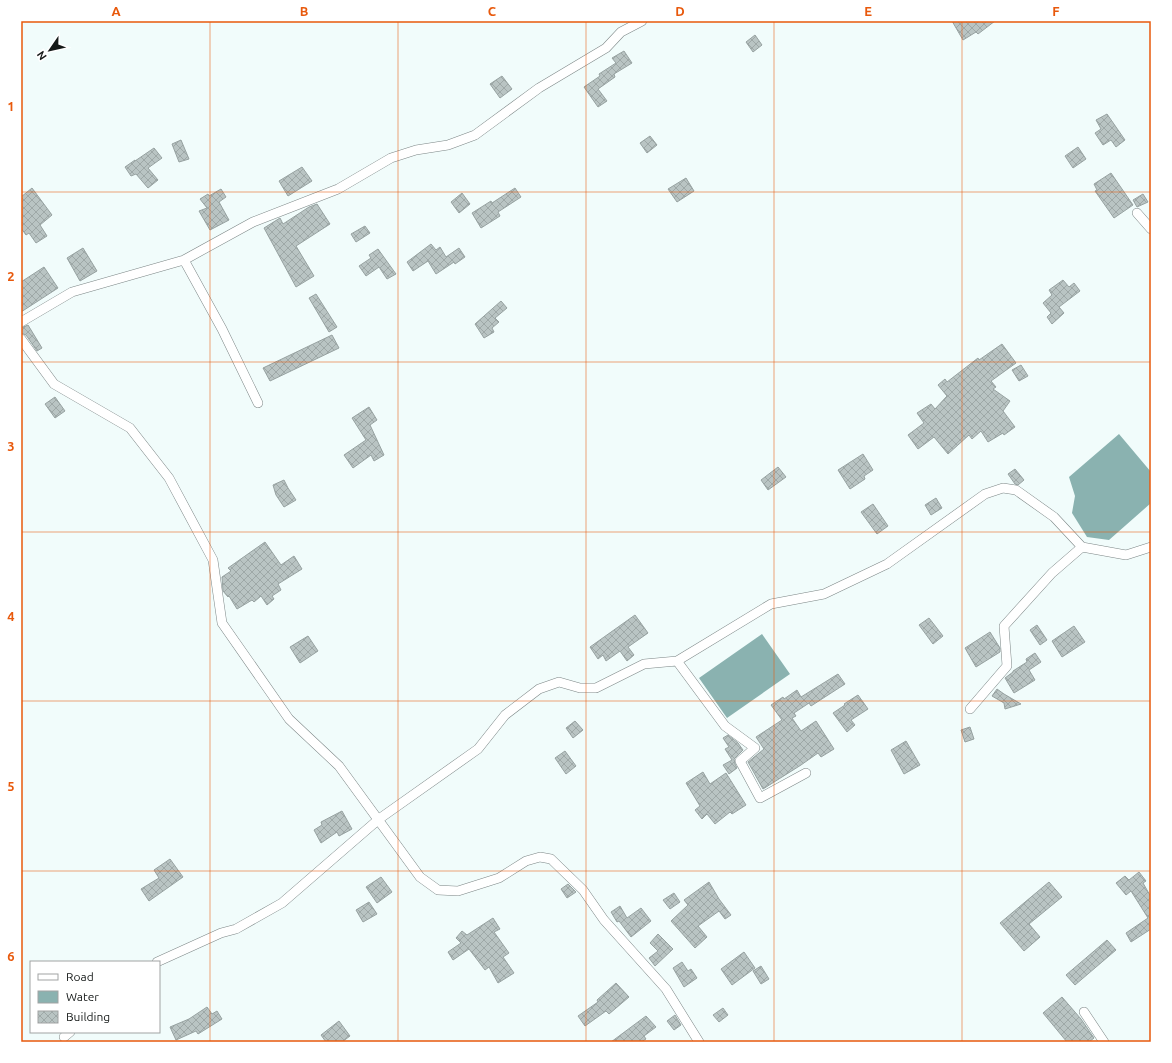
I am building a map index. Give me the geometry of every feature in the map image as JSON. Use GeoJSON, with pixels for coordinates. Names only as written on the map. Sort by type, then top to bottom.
{"type":"FeatureCollection","features":[{"type":"Feature","properties":{"kind":"street"},"geometry":{"type":"LineString","coordinates":[[21,322],[72,292],[184,260],[253,222],[338,189],[391,158],[416,150],[448,146],[475,135],[539,88],[606,48],[621,32],[642,21]]}},
{"type":"Feature","properties":{"kind":"street"},"geometry":{"type":"LineString","coordinates":[[1137,213],[1151,229]]}},
{"type":"Feature","properties":{"kind":"street"},"geometry":{"type":"LineString","coordinates":[[184,260],[222,330],[258,403]]}},
{"type":"Feature","properties":{"kind":"street"},"geometry":{"type":"LineString","coordinates":[[21,339],[54,384],[130,428],[169,478],[213,560],[222,623],[288,719],[339,766],[420,877],[438,890],[458,891],[499,878],[526,861],[540,857],[551,859],[583,890],[604,920],[666,989],[699,1042]]}},
{"type":"Feature","properties":{"kind":"street"},"geometry":{"type":"LineString","coordinates":[[159,961],[220,933],[236,929],[282,903],[379,819],[478,749],[505,715],[539,689],[559,682],[580,688],[596,688],[644,664],[677,661],[771,604],[824,594],[887,564],[984,494],[1004,488],[1016,490],[1054,517],[1082,547],[1126,555],[1151,547]]}},
{"type":"Feature","properties":{"kind":"street"},"geometry":{"type":"LineString","coordinates":[[970,709],[1007,666],[1004,626],[1052,573],[1082,547]]}},
{"type":"Feature","properties":{"kind":"street"},"geometry":{"type":"LineString","coordinates":[[677,661],[725,726],[755,748],[740,761],[760,798],[806,773]]}},
{"type":"Feature","properties":{"kind":"street"},"geometry":{"type":"LineString","coordinates":[[1084,1012],[1104,1042]]}},
{"type":"Feature","properties":{"kind":"water"},"geometry":{"type":"Polygon","coordinates":[[[1119,434],[1151,472],[1151,503],[1109,540],[1087,537],[1072,513],[1075,496],[1069,477],[1119,434]]]}},
{"type":"Feature","properties":{"kind":"water"},"geometry":{"type":"Polygon","coordinates":[[[762,634],[790,674],[727,718],[699,678],[762,634]]]}},
{"type":"Feature","properties":{"kind":"building"},"geometry":{"type":"Polygon","coordinates":[[[952,21],[995,21],[978,34],[976,32],[963,40],[952,21]]]}},
{"type":"Feature","properties":{"kind":"building"},"geometry":{"type":"Polygon","coordinates":[[[755,35],[762,45],[753,52],[746,42],[755,35]]]}},
{"type":"Feature","properties":{"kind":"building"},"geometry":{"type":"Polygon","coordinates":[[[624,51],[632,63],[614,74],[615,77],[598,89],[607,101],[598,107],[584,87],[600,76],[599,74],[616,63],[612,58],[624,51]]]}},
{"type":"Feature","properties":{"kind":"building"},"geometry":{"type":"Polygon","coordinates":[[[502,76],[512,89],[500,98],[490,84],[502,76]]]}},
{"type":"Feature","properties":{"kind":"building"},"geometry":{"type":"Polygon","coordinates":[[[1107,114],[1125,140],[1116,147],[1111,140],[1103,145],[1095,133],[1101,129],[1096,120],[1107,114]]]}},
{"type":"Feature","properties":{"kind":"building"},"geometry":{"type":"Polygon","coordinates":[[[650,136],[657,145],[647,153],[640,143],[650,136]]]}},
{"type":"Feature","properties":{"kind":"building"},"geometry":{"type":"Polygon","coordinates":[[[181,140],[189,159],[179,162],[172,144],[181,140]]]}},
{"type":"Feature","properties":{"kind":"building"},"geometry":{"type":"Polygon","coordinates":[[[1078,147],[1086,159],[1073,168],[1065,156],[1078,147]]]}},
{"type":"Feature","properties":{"kind":"building"},"geometry":{"type":"Polygon","coordinates":[[[154,148],[162,158],[148,168],[158,180],[148,188],[136,174],[131,176],[125,167],[154,148]]]}},
{"type":"Feature","properties":{"kind":"building"},"geometry":{"type":"Polygon","coordinates":[[[302,167],[312,181],[288,196],[279,181],[302,167]]]}},
{"type":"Feature","properties":{"kind":"building"},"geometry":{"type":"Polygon","coordinates":[[[1111,173],[1133,205],[1114,218],[1095,191],[1097,190],[1094,184],[1111,173]]]}},
{"type":"Feature","properties":{"kind":"building"},"geometry":{"type":"Polygon","coordinates":[[[686,178],[694,191],[677,202],[668,189],[686,178]]]}},
{"type":"Feature","properties":{"kind":"building"},"geometry":{"type":"Polygon","coordinates":[[[32,188],[52,215],[40,225],[47,236],[36,243],[29,233],[26,235],[21,228],[21,197],[32,188]]]}},
{"type":"Feature","properties":{"kind":"building"},"geometry":{"type":"Polygon","coordinates":[[[515,188],[521,197],[498,212],[500,216],[481,228],[472,213],[491,201],[492,203],[515,188]]]}},
{"type":"Feature","properties":{"kind":"building"},"geometry":{"type":"Polygon","coordinates":[[[221,189],[226,197],[219,202],[229,220],[210,230],[199,211],[207,208],[200,199],[221,189]]]}},
{"type":"Feature","properties":{"kind":"building"},"geometry":{"type":"Polygon","coordinates":[[[462,193],[470,204],[459,213],[451,202],[462,193]]]}},
{"type":"Feature","properties":{"kind":"building"},"geometry":{"type":"Polygon","coordinates":[[[1143,194],[1148,202],[1137,207],[1133,200],[1143,194]]]}},
{"type":"Feature","properties":{"kind":"building"},"geometry":{"type":"Polygon","coordinates":[[[317,204],[330,224],[296,246],[314,276],[296,287],[264,228],[280,218],[283,224],[309,207],[317,204]]]}},
{"type":"Feature","properties":{"kind":"building"},"geometry":{"type":"Polygon","coordinates":[[[365,226],[370,233],[356,242],[351,234],[365,226]]]}},
{"type":"Feature","properties":{"kind":"building"},"geometry":{"type":"Polygon","coordinates":[[[431,244],[436,250],[440,247],[446,257],[459,248],[465,257],[455,264],[454,262],[436,274],[428,261],[413,271],[407,262],[431,244]]]}},
{"type":"Feature","properties":{"kind":"building"},"geometry":{"type":"Polygon","coordinates":[[[83,248],[97,271],[80,281],[67,258],[83,248]]]}},
{"type":"Feature","properties":{"kind":"building"},"geometry":{"type":"Polygon","coordinates":[[[378,249],[396,274],[387,279],[379,267],[366,276],[359,266],[371,258],[369,255],[378,249]]]}},
{"type":"Feature","properties":{"kind":"building"},"geometry":{"type":"Polygon","coordinates":[[[44,267],[58,288],[21,312],[21,282],[44,267]]]}},
{"type":"Feature","properties":{"kind":"building"},"geometry":{"type":"Polygon","coordinates":[[[1063,280],[1069,287],[1074,283],[1080,291],[1059,307],[1064,313],[1052,324],[1047,317],[1051,313],[1043,303],[1052,295],[1049,290],[1063,280]]]}},
{"type":"Feature","properties":{"kind":"building"},"geometry":{"type":"Polygon","coordinates":[[[316,294],[337,327],[329,332],[309,298],[316,294]]]}},
{"type":"Feature","properties":{"kind":"building"},"geometry":{"type":"Polygon","coordinates":[[[501,301],[507,308],[495,318],[499,322],[492,328],[494,332],[484,338],[475,324],[501,301]]]}},
{"type":"Feature","properties":{"kind":"building"},"geometry":{"type":"Polygon","coordinates":[[[28,325],[42,348],[37,351],[26,335],[21,333],[21,328],[28,325]]]}},
{"type":"Feature","properties":{"kind":"building"},"geometry":{"type":"Polygon","coordinates":[[[332,335],[339,348],[270,381],[263,368],[332,335]]]}},
{"type":"Feature","properties":{"kind":"building"},"geometry":{"type":"Polygon","coordinates":[[[1002,344],[1016,363],[991,381],[996,387],[993,389],[1010,401],[1003,411],[1015,427],[1004,435],[1003,433],[988,442],[981,431],[972,439],[969,435],[948,454],[934,437],[918,449],[908,435],[924,423],[917,413],[931,404],[935,409],[947,396],[938,385],[945,379],[947,382],[978,358],[979,360],[1002,344]]]}},
{"type":"Feature","properties":{"kind":"building"},"geometry":{"type":"Polygon","coordinates":[[[1021,365],[1028,376],[1019,381],[1012,370],[1021,365]]]}},
{"type":"Feature","properties":{"kind":"building"},"geometry":{"type":"Polygon","coordinates":[[[55,397],[65,411],[55,418],[45,404],[55,397]]]}},
{"type":"Feature","properties":{"kind":"building"},"geometry":{"type":"Polygon","coordinates":[[[369,407],[377,420],[370,425],[384,455],[374,461],[371,455],[353,468],[344,455],[366,440],[352,418],[369,407]]]}},
{"type":"Feature","properties":{"kind":"building"},"geometry":{"type":"Polygon","coordinates":[[[863,454],[873,470],[864,476],[865,479],[850,489],[838,470],[863,454]]]}},
{"type":"Feature","properties":{"kind":"building"},"geometry":{"type":"Polygon","coordinates":[[[778,467],[786,477],[768,490],[761,480],[778,467]]]}},
{"type":"Feature","properties":{"kind":"building"},"geometry":{"type":"Polygon","coordinates":[[[1015,469],[1024,480],[1018,485],[1015,484],[1008,474],[1015,469]]]}},
{"type":"Feature","properties":{"kind":"building"},"geometry":{"type":"Polygon","coordinates":[[[284,480],[296,500],[284,507],[276,495],[273,485],[284,480]]]}},
{"type":"Feature","properties":{"kind":"building"},"geometry":{"type":"Polygon","coordinates":[[[936,498],[942,508],[931,515],[925,505],[936,498]]]}},
{"type":"Feature","properties":{"kind":"building"},"geometry":{"type":"Polygon","coordinates":[[[873,504],[888,526],[877,534],[861,512],[873,504]]]}},
{"type":"Feature","properties":{"kind":"building"},"geometry":{"type":"Polygon","coordinates":[[[265,542],[281,565],[294,556],[302,569],[278,584],[281,590],[272,596],[274,599],[267,605],[261,596],[254,602],[252,600],[237,609],[229,596],[228,597],[223,591],[222,577],[231,571],[228,568],[265,542]]]}},
{"type":"Feature","properties":{"kind":"building"},"geometry":{"type":"Polygon","coordinates":[[[635,615],[648,633],[628,647],[634,655],[627,661],[620,651],[606,661],[603,655],[598,659],[590,647],[635,615]]]}},
{"type":"Feature","properties":{"kind":"building"},"geometry":{"type":"Polygon","coordinates":[[[929,618],[943,636],[933,644],[919,625],[929,618]]]}},
{"type":"Feature","properties":{"kind":"building"},"geometry":{"type":"Polygon","coordinates":[[[1037,625],[1047,640],[1040,645],[1030,630],[1037,625]]]}},
{"type":"Feature","properties":{"kind":"building"},"geometry":{"type":"Polygon","coordinates":[[[1074,626],[1085,642],[1062,657],[1052,641],[1074,626]]]}},
{"type":"Feature","properties":{"kind":"building"},"geometry":{"type":"Polygon","coordinates":[[[990,632],[1000,648],[1000,652],[976,667],[965,648],[990,632]]]}},
{"type":"Feature","properties":{"kind":"building"},"geometry":{"type":"Polygon","coordinates":[[[308,636],[318,651],[300,663],[290,647],[308,636]]]}},
{"type":"Feature","properties":{"kind":"building"},"geometry":{"type":"Polygon","coordinates":[[[1035,653],[1041,662],[1029,670],[1035,680],[1014,693],[1005,678],[1027,662],[1026,659],[1035,653]]]}},
{"type":"Feature","properties":{"kind":"building"},"geometry":{"type":"Polygon","coordinates":[[[838,674],[845,684],[811,706],[809,703],[794,713],[796,716],[792,718],[801,731],[816,721],[834,749],[821,757],[818,753],[763,789],[748,762],[764,749],[756,737],[782,720],[771,705],[783,697],[784,699],[797,690],[801,697],[838,674]]]}},
{"type":"Feature","properties":{"kind":"building"},"geometry":{"type":"Polygon","coordinates":[[[997,689],[1021,704],[1005,709],[1004,703],[992,696],[997,689]]]}},
{"type":"Feature","properties":{"kind":"building"},"geometry":{"type":"Polygon","coordinates":[[[858,695],[868,709],[851,720],[855,725],[847,732],[833,713],[858,695]]]}},
{"type":"Feature","properties":{"kind":"building"},"geometry":{"type":"Polygon","coordinates":[[[575,721],[583,730],[573,738],[566,728],[575,721]]]}},
{"type":"Feature","properties":{"kind":"building"},"geometry":{"type":"Polygon","coordinates":[[[970,727],[974,739],[965,742],[961,730],[970,727]]]}},
{"type":"Feature","properties":{"kind":"building"},"geometry":{"type":"Polygon","coordinates":[[[728,735],[738,743],[743,750],[734,759],[737,768],[729,774],[723,765],[732,760],[725,749],[729,747],[723,738],[728,735]]]}},
{"type":"Feature","properties":{"kind":"building"},"geometry":{"type":"Polygon","coordinates":[[[906,741],[920,765],[904,774],[891,750],[906,741]]]}},
{"type":"Feature","properties":{"kind":"building"},"geometry":{"type":"Polygon","coordinates":[[[565,751],[576,766],[566,774],[555,758],[565,751]]]}},
{"type":"Feature","properties":{"kind":"building"},"geometry":{"type":"Polygon","coordinates":[[[703,772],[710,784],[726,773],[746,805],[732,814],[730,812],[715,824],[707,814],[702,819],[695,810],[700,806],[686,783],[703,772]]]}},
{"type":"Feature","properties":{"kind":"building"},"geometry":{"type":"Polygon","coordinates":[[[342,811],[352,829],[339,836],[337,832],[321,843],[314,830],[322,825],[321,822],[342,811]]]}},
{"type":"Feature","properties":{"kind":"building"},"geometry":{"type":"Polygon","coordinates":[[[170,859],[183,877],[149,901],[141,889],[159,878],[154,870],[170,859]]]}},
{"type":"Feature","properties":{"kind":"building"},"geometry":{"type":"Polygon","coordinates":[[[1139,872],[1146,881],[1143,883],[1151,897],[1151,929],[1131,942],[1126,933],[1148,918],[1131,891],[1126,895],[1116,883],[1125,876],[1129,880],[1139,872]]]}},
{"type":"Feature","properties":{"kind":"building"},"geometry":{"type":"Polygon","coordinates":[[[381,877],[392,892],[377,903],[366,887],[381,877]]]}},
{"type":"Feature","properties":{"kind":"building"},"geometry":{"type":"Polygon","coordinates":[[[709,882],[731,915],[725,919],[719,911],[698,926],[707,937],[695,948],[671,921],[688,905],[684,900],[709,882]]]}},
{"type":"Feature","properties":{"kind":"building"},"geometry":{"type":"Polygon","coordinates":[[[1049,882],[1062,897],[1029,924],[1040,937],[1024,951],[1000,923],[1049,882]]]}},
{"type":"Feature","properties":{"kind":"building"},"geometry":{"type":"Polygon","coordinates":[[[568,884],[576,892],[567,898],[561,889],[568,884]]]}},
{"type":"Feature","properties":{"kind":"building"},"geometry":{"type":"Polygon","coordinates":[[[674,893],[680,902],[670,909],[663,900],[674,893]]]}},
{"type":"Feature","properties":{"kind":"building"},"geometry":{"type":"Polygon","coordinates":[[[369,902],[377,914],[363,922],[356,910],[369,902]]]}},
{"type":"Feature","properties":{"kind":"building"},"geometry":{"type":"Polygon","coordinates":[[[620,906],[627,918],[641,908],[651,921],[631,937],[619,921],[617,922],[611,912],[620,906]]]}},
{"type":"Feature","properties":{"kind":"building"},"geometry":{"type":"Polygon","coordinates":[[[493,918],[500,929],[494,932],[509,953],[503,957],[514,973],[498,983],[489,967],[485,970],[469,949],[453,960],[448,952],[461,943],[456,938],[462,931],[467,935],[493,918]]]}},
{"type":"Feature","properties":{"kind":"building"},"geometry":{"type":"Polygon","coordinates":[[[658,934],[673,949],[655,966],[649,958],[658,951],[650,943],[658,934]]]}},
{"type":"Feature","properties":{"kind":"building"},"geometry":{"type":"Polygon","coordinates":[[[1107,940],[1116,950],[1075,985],[1066,975],[1107,940]]]}},
{"type":"Feature","properties":{"kind":"building"},"geometry":{"type":"Polygon","coordinates":[[[744,952],[755,968],[732,985],[721,969],[744,952]]]}},
{"type":"Feature","properties":{"kind":"building"},"geometry":{"type":"Polygon","coordinates":[[[682,962],[688,971],[691,969],[697,978],[684,987],[673,968],[682,962]]]}},
{"type":"Feature","properties":{"kind":"building"},"geometry":{"type":"Polygon","coordinates":[[[761,966],[769,979],[761,984],[753,971],[761,966]]]}},
{"type":"Feature","properties":{"kind":"building"},"geometry":{"type":"Polygon","coordinates":[[[616,983],[629,997],[609,1014],[606,1011],[585,1026],[578,1016],[598,1002],[597,1000],[616,983]]]}},
{"type":"Feature","properties":{"kind":"building"},"geometry":{"type":"Polygon","coordinates":[[[1062,997],[1081,1019],[1094,1038],[1089,1042],[1067,1042],[1043,1013],[1062,997]]]}},
{"type":"Feature","properties":{"kind":"building"},"geometry":{"type":"Polygon","coordinates":[[[207,1007],[212,1014],[217,1011],[222,1019],[198,1034],[196,1031],[176,1040],[170,1027],[189,1019],[207,1007]]]}},
{"type":"Feature","properties":{"kind":"building"},"geometry":{"type":"Polygon","coordinates":[[[723,1008],[728,1015],[719,1022],[713,1015],[723,1008]]]}},
{"type":"Feature","properties":{"kind":"building"},"geometry":{"type":"Polygon","coordinates":[[[675,1015],[681,1025],[674,1030],[667,1021],[675,1015]]]}},
{"type":"Feature","properties":{"kind":"building"},"geometry":{"type":"Polygon","coordinates":[[[646,1016],[656,1027],[644,1036],[646,1039],[641,1042],[611,1042],[646,1016]]]}},
{"type":"Feature","properties":{"kind":"building"},"geometry":{"type":"Polygon","coordinates":[[[339,1021],[350,1036],[342,1042],[326,1042],[321,1035],[339,1021]]]}}]}
